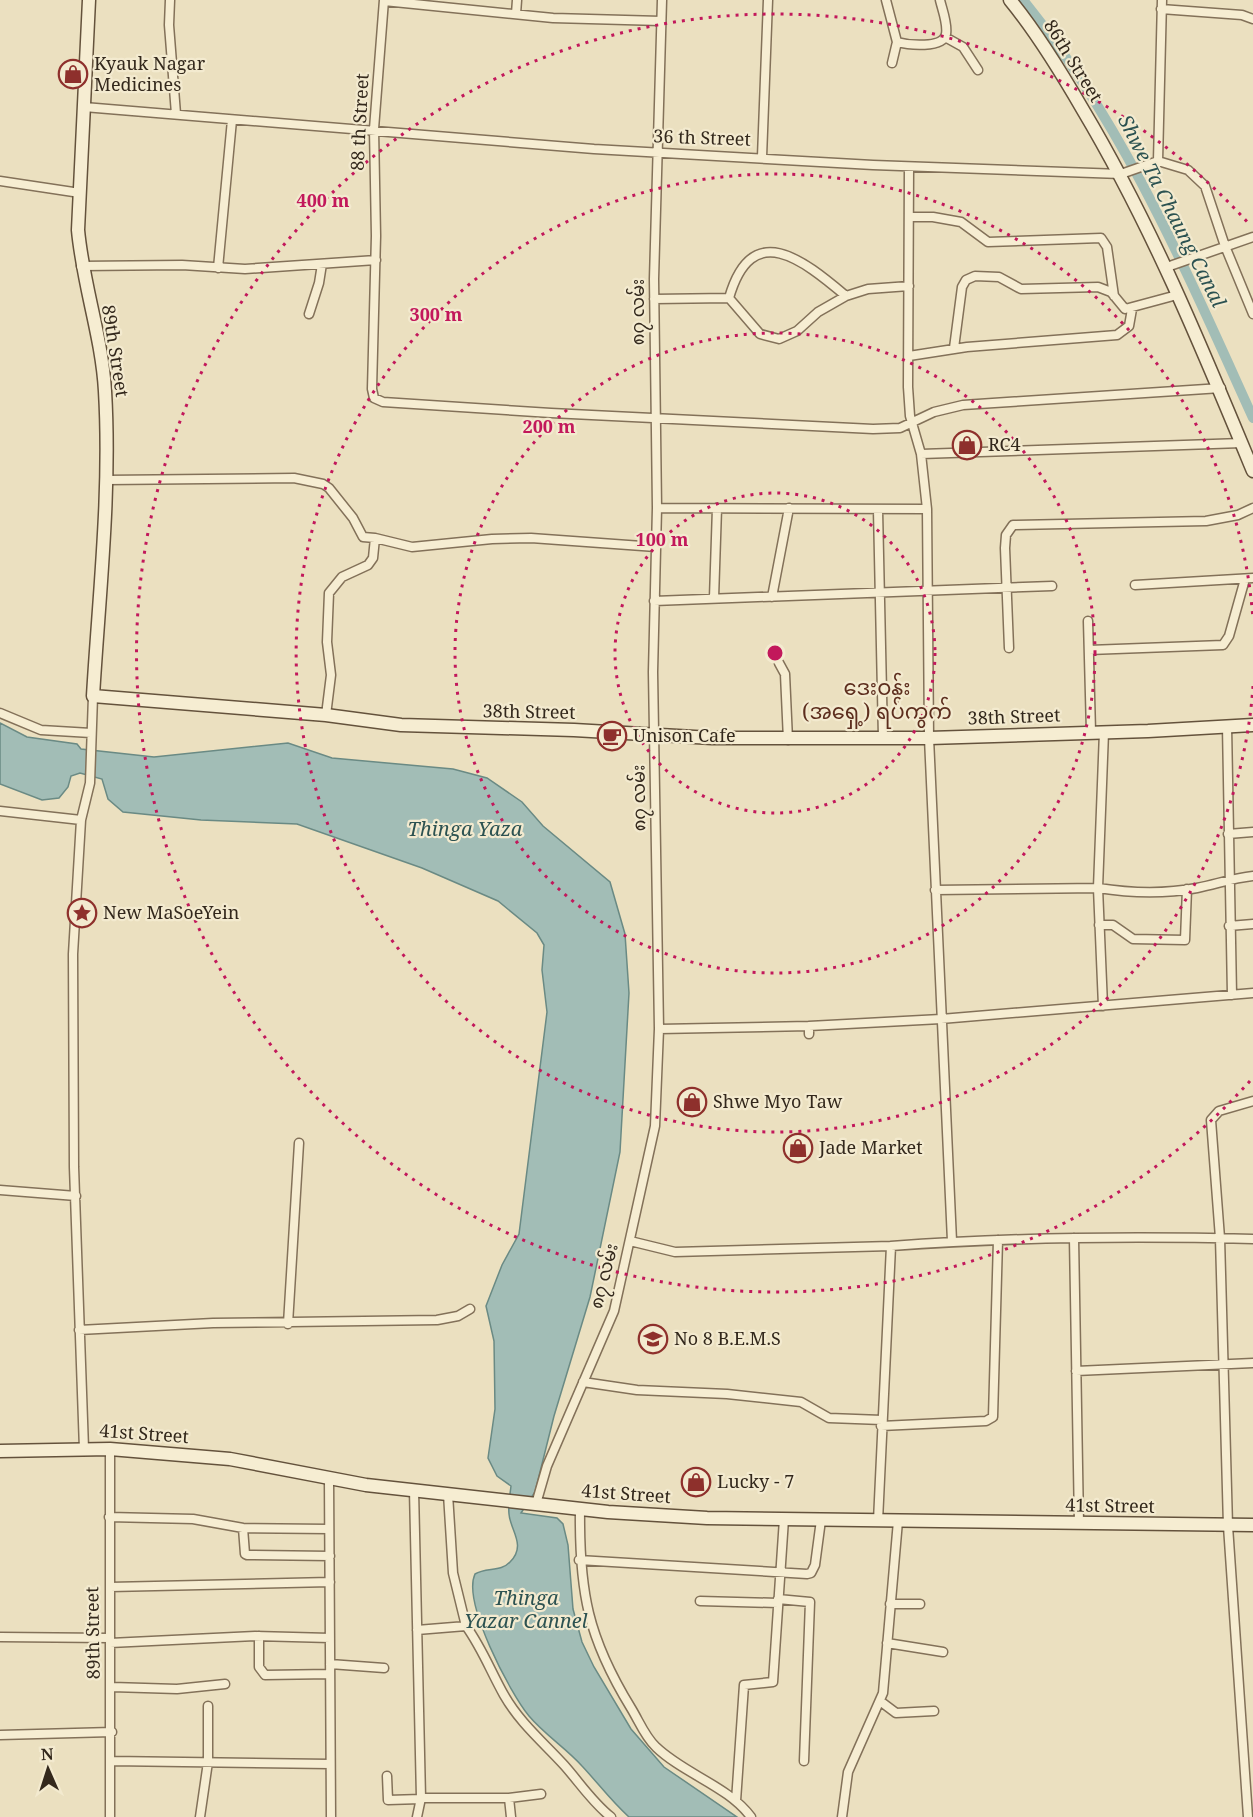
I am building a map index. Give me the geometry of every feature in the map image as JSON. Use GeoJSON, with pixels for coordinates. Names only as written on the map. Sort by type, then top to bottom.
{"type":"FeatureCollection","features":[{"type":"Feature","properties":{"kind":"main road","name":"89th Street"},"geometry":{"type":"LineString","coordinates":[[89,0],[78,230],[81,266],[104,376],[106,480],[93,696]]}},
{"type":"Feature","properties":{"kind":"main road","name":"86th Street"},"geometry":{"type":"LineString","coordinates":[[1010,0],[1050,53],[1125,172],[1170,266],[1177,295],[1221,388],[1253,471]]}},
{"type":"Feature","properties":{"kind":"main road","name":"38th Street"},"geometry":{"type":"LineString","coordinates":[[93,696],[326,715],[401,725],[788,740],[1104,732],[1253,724]]}},
{"type":"Feature","properties":{"kind":"main road","name":"41st Street"},"geometry":{"type":"LineString","coordinates":[[0,1451],[110,1449],[230,1459],[329,1479],[508,1502],[707,1518],[1253,1525]]}},
{"type":"Feature","properties":{"kind":"street"},"geometry":{"type":"LineString","coordinates":[[170,0],[169,25],[176,114]]}},
{"type":"Feature","properties":{"kind":"street"},"geometry":{"type":"LineString","coordinates":[[516,14],[517,0]]}},
{"type":"Feature","properties":{"kind":"street","name":"၈၇ လမ်း"},"geometry":{"type":"LineString","coordinates":[[535,1504],[547,1466],[614,1311],[655,1126],[659,1029],[654,734],[657,508],[654,299],[660,153],[662,0]]}},
{"type":"Feature","properties":{"kind":"street"},"geometry":{"type":"LineString","coordinates":[[762,157],[768,0]]}},
{"type":"Feature","properties":{"kind":"street"},"geometry":{"type":"LineString","coordinates":[[886,0],[897,42],[892,63]]}},
{"type":"Feature","properties":{"kind":"street"},"geometry":{"type":"LineString","coordinates":[[897,42],[922,44],[940,41],[945,37],[947,32],[940,0]]}},
{"type":"Feature","properties":{"kind":"street"},"geometry":{"type":"LineString","coordinates":[[384,1],[553,18],[661,21]]}},
{"type":"Feature","properties":{"kind":"street","name":"88 th Street"},"geometry":{"type":"LineString","coordinates":[[384,1],[374,129],[376,260],[372,389],[374,398],[383,402],[655,417]]}},
{"type":"Feature","properties":{"kind":"street"},"geometry":{"type":"LineString","coordinates":[[1253,19],[1242,15],[1161,4],[1158,161],[1188,170],[1204,186],[1225,246],[1253,314]]}},
{"type":"Feature","properties":{"kind":"street"},"geometry":{"type":"LineString","coordinates":[[945,37],[963,47],[978,70]]}},
{"type":"Feature","properties":{"kind":"street","name":"36 th Street"},"geometry":{"type":"LineString","coordinates":[[84,107],[660,153],[909,167],[1125,172],[1158,161]]}},
{"type":"Feature","properties":{"kind":"street"},"geometry":{"type":"LineString","coordinates":[[218,268],[232,120]]}},
{"type":"Feature","properties":{"kind":"street"},"geometry":{"type":"LineString","coordinates":[[909,167],[909,356],[912,425],[921,454],[927,509],[929,738],[952,1241]]}},
{"type":"Feature","properties":{"kind":"street"},"geometry":{"type":"LineString","coordinates":[[0,181],[80,193]]}},
{"type":"Feature","properties":{"kind":"street"},"geometry":{"type":"LineString","coordinates":[[909,217],[933,217],[961,222],[988,242],[1101,238],[1107,247],[1115,297]]}},
{"type":"Feature","properties":{"kind":"street"},"geometry":{"type":"LineString","coordinates":[[1170,266],[1253,237]]}},
{"type":"Feature","properties":{"kind":"street"},"geometry":{"type":"LineString","coordinates":[[729,298],[737,274],[750,258],[772,252],[791,255],[846,296]]}},
{"type":"Feature","properties":{"kind":"street"},"geometry":{"type":"LineString","coordinates":[[81,266],[182,265],[245,269],[376,260]]}},
{"type":"Feature","properties":{"kind":"street"},"geometry":{"type":"LineString","coordinates":[[309,314],[317,291],[322,264]]}},
{"type":"Feature","properties":{"kind":"street"},"geometry":{"type":"LineString","coordinates":[[954,348],[962,287],[971,278],[999,277],[1018,289],[1098,287],[1105,289],[1115,297],[1123,308],[1132,309],[1177,295]]}},
{"type":"Feature","properties":{"kind":"street"},"geometry":{"type":"LineString","coordinates":[[729,298],[760,334],[779,339],[797,331],[818,312],[846,296],[868,289],[909,286]]}},
{"type":"Feature","properties":{"kind":"street"},"geometry":{"type":"LineString","coordinates":[[654,299],[729,298]]}},
{"type":"Feature","properties":{"kind":"street"},"geometry":{"type":"LineString","coordinates":[[909,356],[954,348],[1117,335],[1129,326],[1132,309]]}},
{"type":"Feature","properties":{"kind":"street"},"geometry":{"type":"LineString","coordinates":[[655,417],[873,429],[912,425],[934,412],[963,405],[1221,388]]}},
{"type":"Feature","properties":{"kind":"street"},"geometry":{"type":"LineString","coordinates":[[921,454],[1242,443]]}},
{"type":"Feature","properties":{"kind":"street"},"geometry":{"type":"LineString","coordinates":[[106,480],[275,477],[314,482],[323,484],[334,494],[363,537],[412,547],[492,539],[531,538],[656,547]]}},
{"type":"Feature","properties":{"kind":"street"},"geometry":{"type":"LineString","coordinates":[[657,508],[927,509]]}},
{"type":"Feature","properties":{"kind":"street"},"geometry":{"type":"LineString","coordinates":[[714,598],[717,508]]}},
{"type":"Feature","properties":{"kind":"street"},"geometry":{"type":"LineString","coordinates":[[772,597],[789,508]]}},
{"type":"Feature","properties":{"kind":"street"},"geometry":{"type":"LineString","coordinates":[[1009,648],[1006,535],[1013,525],[1206,521],[1238,515],[1253,508]]}},
{"type":"Feature","properties":{"kind":"street"},"geometry":{"type":"LineString","coordinates":[[878,510],[882,738]]}},
{"type":"Feature","properties":{"kind":"street"},"geometry":{"type":"LineString","coordinates":[[326,715],[331,675],[327,642],[328,593],[342,578],[368,565],[373,558],[375,538]]}},
{"type":"Feature","properties":{"kind":"street"},"geometry":{"type":"LineString","coordinates":[[1089,650],[1223,645],[1229,636],[1249,579],[1135,585]]}},
{"type":"Feature","properties":{"kind":"street"},"geometry":{"type":"LineString","coordinates":[[654,601],[1052,586]]}},
{"type":"Feature","properties":{"kind":"street"},"geometry":{"type":"LineString","coordinates":[[1088,621],[1091,732]]}},
{"type":"Feature","properties":{"kind":"street"},"geometry":{"type":"LineString","coordinates":[[779,663],[785,674],[788,740]]}},
{"type":"Feature","properties":{"kind":"street","name":"89th Street"},"geometry":{"type":"LineString","coordinates":[[84,1449],[76,1196],[73,954],[81,820],[90,783],[93,696]]}},
{"type":"Feature","properties":{"kind":"street"},"geometry":{"type":"LineString","coordinates":[[0,713],[41,730],[91,733]]}},
{"type":"Feature","properties":{"kind":"street"},"geometry":{"type":"LineString","coordinates":[[1227,726],[1228,878],[1232,995]]}},
{"type":"Feature","properties":{"kind":"street"},"geometry":{"type":"LineString","coordinates":[[1103,1006],[1098,888],[1104,732]]}},
{"type":"Feature","properties":{"kind":"street"},"geometry":{"type":"LineString","coordinates":[[0,811],[81,820]]}},
{"type":"Feature","properties":{"kind":"street"},"geometry":{"type":"LineString","coordinates":[[1228,834],[1253,832]]}},
{"type":"Feature","properties":{"kind":"street"},"geometry":{"type":"LineString","coordinates":[[935,890],[1098,888],[1122,892],[1187,889],[1228,878],[1253,876]]}},
{"type":"Feature","properties":{"kind":"street"},"geometry":{"type":"LineString","coordinates":[[1099,925],[1113,925],[1133,939],[1185,940],[1187,889]]}},
{"type":"Feature","properties":{"kind":"street"},"geometry":{"type":"LineString","coordinates":[[1229,926],[1253,924]]}},
{"type":"Feature","properties":{"kind":"street"},"geometry":{"type":"LineString","coordinates":[[659,1029],[809,1030],[1253,993]]}},
{"type":"Feature","properties":{"kind":"street"},"geometry":{"type":"LineString","coordinates":[[1248,1817],[1249,1785],[1228,1526],[1220,1238],[1212,1120],[1219,1111],[1253,1101]]}},
{"type":"Feature","properties":{"kind":"street"},"geometry":{"type":"LineString","coordinates":[[288,1324],[299,1143]]}},
{"type":"Feature","properties":{"kind":"street"},"geometry":{"type":"LineString","coordinates":[[0,1190],[76,1196]]}},
{"type":"Feature","properties":{"kind":"street"},"geometry":{"type":"LineString","coordinates":[[630,1241],[675,1252],[1074,1238],[1253,1239]]}},
{"type":"Feature","properties":{"kind":"street"},"geometry":{"type":"LineString","coordinates":[[1074,1238],[1079,1524]]}},
{"type":"Feature","properties":{"kind":"street"},"geometry":{"type":"LineString","coordinates":[[583,1382],[637,1390],[680,1390],[790,1401],[810,1406],[822,1416],[829,1418],[881,1423],[986,1421],[993,1417],[998,1240]]}},
{"type":"Feature","properties":{"kind":"street"},"geometry":{"type":"LineString","coordinates":[[878,1521],[891,1246]]}},
{"type":"Feature","properties":{"kind":"street"},"geometry":{"type":"LineString","coordinates":[[79,1330],[213,1323],[288,1324],[437,1320],[458,1316],[470,1309]]}},
{"type":"Feature","properties":{"kind":"street"},"geometry":{"type":"LineString","coordinates":[[1076,1371],[1222,1363],[1253,1364]]}},
{"type":"Feature","properties":{"kind":"street","name":"89th Street"},"geometry":{"type":"LineString","coordinates":[[110,1449],[112,1687],[110,1817]]}},
{"type":"Feature","properties":{"kind":"street"},"geometry":{"type":"LineString","coordinates":[[329,1479],[331,1817]]}},
{"type":"Feature","properties":{"kind":"street"},"geometry":{"type":"LineString","coordinates":[[414,1490],[421,1799],[417,1817]]}},
{"type":"Feature","properties":{"kind":"street"},"geometry":{"type":"LineString","coordinates":[[448,1494],[453,1574],[466,1626],[487,1657],[504,1694],[528,1729],[555,1755],[599,1808],[611,1817]]}},
{"type":"Feature","properties":{"kind":"street"},"geometry":{"type":"LineString","coordinates":[[580,1509],[579,1560],[582,1588],[592,1628],[608,1670],[654,1746],[676,1764],[736,1801],[751,1817]]}},
{"type":"Feature","properties":{"kind":"street"},"geometry":{"type":"LineString","coordinates":[[109,1517],[193,1519],[243,1528],[330,1529]]}},
{"type":"Feature","properties":{"kind":"street"},"geometry":{"type":"LineString","coordinates":[[736,1801],[743,1690],[746,1684],[773,1682],[784,1519]]}},
{"type":"Feature","properties":{"kind":"street"},"geometry":{"type":"LineString","coordinates":[[579,1560],[807,1574],[813,1570],[821,1520]]}},
{"type":"Feature","properties":{"kind":"street"},"geometry":{"type":"LineString","coordinates":[[842,1817],[848,1772],[880,1701],[898,1521]]}},
{"type":"Feature","properties":{"kind":"street"},"geometry":{"type":"LineString","coordinates":[[243,1528],[245,1554],[247,1555],[330,1556]]}},
{"type":"Feature","properties":{"kind":"street"},"geometry":{"type":"LineString","coordinates":[[110,1587],[330,1582]]}},
{"type":"Feature","properties":{"kind":"street"},"geometry":{"type":"LineString","coordinates":[[700,1601],[810,1602],[804,1761]]}},
{"type":"Feature","properties":{"kind":"street"},"geometry":{"type":"LineString","coordinates":[[890,1604],[920,1604]]}},
{"type":"Feature","properties":{"kind":"street"},"geometry":{"type":"LineString","coordinates":[[417,1630],[466,1626]]}},
{"type":"Feature","properties":{"kind":"street"},"geometry":{"type":"LineString","coordinates":[[0,1637],[110,1640],[259,1636],[330,1638]]}},
{"type":"Feature","properties":{"kind":"street"},"geometry":{"type":"LineString","coordinates":[[259,1636],[261,1673],[266,1675],[330,1674]]}},
{"type":"Feature","properties":{"kind":"street"},"geometry":{"type":"LineString","coordinates":[[887,1643],[943,1652]]}},
{"type":"Feature","properties":{"kind":"street"},"geometry":{"type":"LineString","coordinates":[[330,1664],[384,1668]]}},
{"type":"Feature","properties":{"kind":"street"},"geometry":{"type":"LineString","coordinates":[[112,1687],[177,1689],[225,1684]]}},
{"type":"Feature","properties":{"kind":"street"},"geometry":{"type":"LineString","coordinates":[[880,1701],[896,1713],[934,1711]]}},
{"type":"Feature","properties":{"kind":"street"},"geometry":{"type":"LineString","coordinates":[[200,1817],[208,1762],[208,1706]]}},
{"type":"Feature","properties":{"kind":"street"},"geometry":{"type":"LineString","coordinates":[[0,1735],[112,1732]]}},
{"type":"Feature","properties":{"kind":"street"},"geometry":{"type":"LineString","coordinates":[[111,1761],[330,1764]]}},
{"type":"Feature","properties":{"kind":"street"},"geometry":{"type":"LineString","coordinates":[[387,1776],[388,1800],[509,1798],[541,1794]]}},
{"type":"Feature","properties":{"kind":"street"},"geometry":{"type":"LineString","coordinates":[[509,1798],[511,1817]]}},
{"type":"Feature","properties":{"kind":"water","name":"Thinga Yaza"},"geometry":{"type":"Polygon","coordinates":[[[0,723],[27,737],[77,744],[81,749],[154,757],[288,743],[332,758],[453,769],[487,778],[522,802],[543,826],[610,882],[625,934],[629,993],[620,1152],[590,1297],[554,1416],[535,1492],[521,1513],[557,1518],[563,1524],[568,1545],[573,1609],[582,1642],[594,1667],[631,1729],[664,1767],[737,1817],[629,1817],[576,1759],[529,1716],[500,1668],[475,1605],[473,1587],[475,1574],[506,1565],[515,1556],[517,1550],[509,1514],[511,1486],[497,1476],[488,1458],[495,1409],[494,1341],[486,1306],[502,1265],[519,1234],[547,1012],[542,970],[544,945],[537,933],[498,901],[422,868],[297,824],[201,820],[123,812],[108,799],[102,779],[80,773],[71,776],[68,787],[59,798],[42,800],[0,784],[0,723]]]}},
{"type":"Feature","properties":{"kind":"waterway","name":"Shwe Ta Chaung Canal"},"geometry":{"type":"LineString","coordinates":[[1023,0],[1092,97],[1123,149],[1178,255],[1253,418]]}},
{"type":"Feature","properties":{"kind":"place","name":"Kyauk Nagar Medicines"},"geometry":{"type":"Point","coordinates":[73,74]}},
{"type":"Feature","properties":{"kind":"place","name":"RC4"},"geometry":{"type":"Point","coordinates":[967,445]}},
{"type":"Feature","properties":{"kind":"place","name":"Unison Cafe"},"geometry":{"type":"Point","coordinates":[612,736]}},
{"type":"Feature","properties":{"kind":"place","name":"New MaSoeYein"},"geometry":{"type":"Point","coordinates":[82,913]}},
{"type":"Feature","properties":{"kind":"place","name":"Shwe Myo Taw"},"geometry":{"type":"Point","coordinates":[692,1102]}},
{"type":"Feature","properties":{"kind":"place","name":"Jade Market"},"geometry":{"type":"Point","coordinates":[798,1148]}},
{"type":"Feature","properties":{"kind":"place","name":"No 8 B.E.M.S"},"geometry":{"type":"Point","coordinates":[653,1339]}},
{"type":"Feature","properties":{"kind":"place","name":"Lucky - 7"},"geometry":{"type":"Point","coordinates":[696,1482]}},
{"type":"Feature","properties":{"kind":"district","name":"ဒေးဝန်း (အရှေ့) ရပ်ကွက်"},"geometry":{"type":"Point","coordinates":[877,700]}},
{"type":"Feature","properties":{"kind":"water label","name":"Thinga Yazar Cannel"},"geometry":{"type":"Point","coordinates":[526,1610]}}]}
